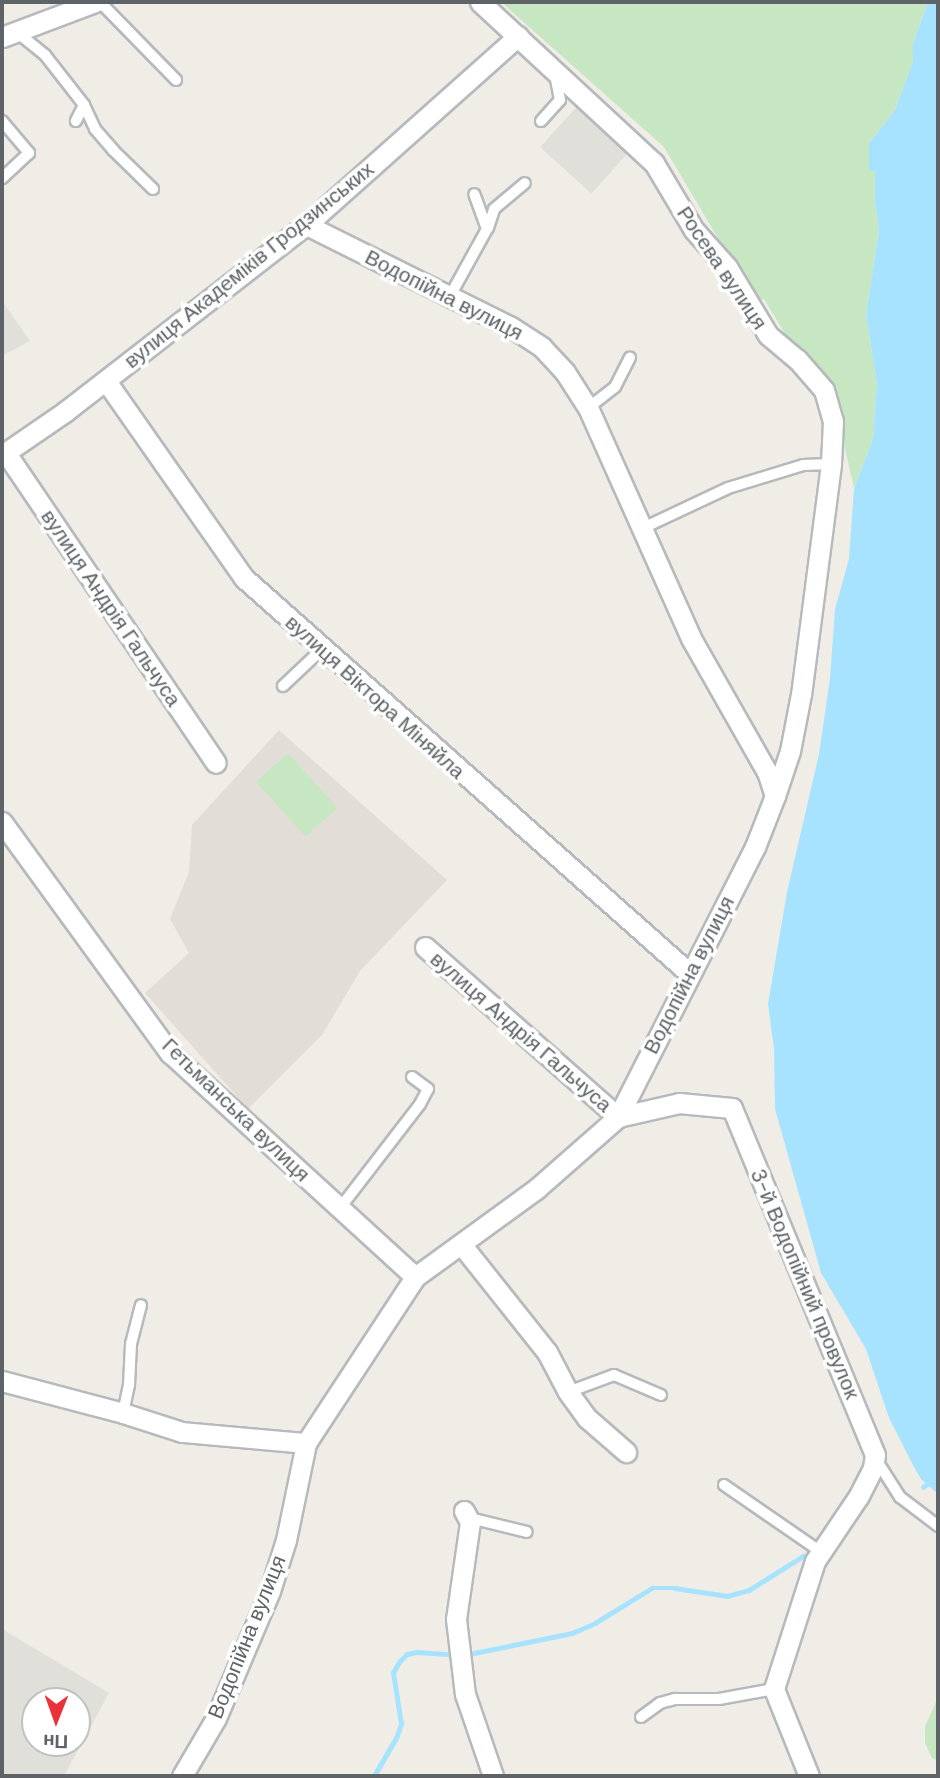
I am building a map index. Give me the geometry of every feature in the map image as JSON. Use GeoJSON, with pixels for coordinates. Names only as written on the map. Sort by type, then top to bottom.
{"type":"FeatureCollection","features":[{"type":"Feature","properties":{"kind":"street"},"geometry":{"type":"LineString","coordinates":[[10,35],[94,2]]}},
{"type":"Feature","properties":{"kind":"street","name":"Росева вулиця"},"geometry":{"type":"LineString","coordinates":[[480,2],[554,67],[654,163],[694,230],[727,267],[768,335],[797,359],[824,390],[833,421],[831,464],[801,694],[790,751],[775,796]]}},
{"type":"Feature","properties":{"kind":"street","name":"вулиця Академіків Гродзинських"},"geometry":{"type":"LineString","coordinates":[[4,454],[106,381],[306,225],[518,36]]}},
{"type":"Feature","properties":{"kind":"street","name":"Водопійна вулиця"},"geometry":{"type":"LineString","coordinates":[[182,1776],[216,1718],[270,1591],[285,1540],[306,1443],[415,1278],[536,1189],[618,1117],[755,847],[775,796],[766,772],[691,638],[588,408],[565,372],[542,347],[511,327],[306,225]]}},
{"type":"Feature","properties":{"kind":"street","name":"вулиця Віктора Міняйла"},"geometry":{"type":"LineString","coordinates":[[106,381],[244,578],[321,650],[689,973]]}},
{"type":"Feature","properties":{"kind":"street","name":"вулиця Андрія Гальчуса"},"geometry":{"type":"LineString","coordinates":[[4,454],[216,763]]}},
{"type":"Feature","properties":{"kind":"street","name":"Гетьманська вулиця"},"geometry":{"type":"LineString","coordinates":[[2,822],[170,1053],[415,1278]]}},
{"type":"Feature","properties":{"kind":"street","name":"вулиця Андрія Гальчуса"},"geometry":{"type":"LineString","coordinates":[[425,947],[618,1117]]}},
{"type":"Feature","properties":{"kind":"street","name":"3-й Водопійний провулок"},"geometry":{"type":"LineString","coordinates":[[618,1117],[679,1103],[732,1108],[875,1455]]}},
{"type":"Feature","properties":{"kind":"street"},"geometry":{"type":"LineString","coordinates":[[461,1244],[547,1352],[568,1392],[587,1418],[626,1451]]}},
{"type":"Feature","properties":{"kind":"street"},"geometry":{"type":"LineString","coordinates":[[2,1381],[123,1413],[182,1432],[306,1443]]}},
{"type":"Feature","properties":{"kind":"street"},"geometry":{"type":"LineString","coordinates":[[809,1776],[774,1689],[818,1556],[858,1497],[873,1468],[875,1455]]}},
{"type":"Feature","properties":{"kind":"street"},"geometry":{"type":"LineString","coordinates":[[467,1516],[456,1619],[465,1694],[493,1776]]}},
{"type":"Feature","properties":{"kind":"lane"},"geometry":{"type":"LineString","coordinates":[[100,2],[176,80]]}},
{"type":"Feature","properties":{"kind":"lane"},"geometry":{"type":"LineString","coordinates":[[10,35],[45,55],[84,106],[95,129],[153,189]]}},
{"type":"Feature","properties":{"kind":"lane"},"geometry":{"type":"LineString","coordinates":[[541,121],[560,100],[554,67]]}},
{"type":"Feature","properties":{"kind":"lane"},"geometry":{"type":"LineString","coordinates":[[76,121],[84,106]]}},
{"type":"Feature","properties":{"kind":"lane"},"geometry":{"type":"LineString","coordinates":[[2,121],[29,153],[2,178]]}},
{"type":"Feature","properties":{"kind":"lane"},"geometry":{"type":"LineString","coordinates":[[450,296],[487,229],[494,209],[525,183]]}},
{"type":"Feature","properties":{"kind":"lane"},"geometry":{"type":"LineString","coordinates":[[474,194],[487,229]]}},
{"type":"Feature","properties":{"kind":"lane"},"geometry":{"type":"LineString","coordinates":[[588,408],[615,387],[630,358]]}},
{"type":"Feature","properties":{"kind":"lane"},"geometry":{"type":"LineString","coordinates":[[641,529],[728,488],[803,465],[831,464]]}},
{"type":"Feature","properties":{"kind":"lane"},"geometry":{"type":"LineString","coordinates":[[283,686],[321,650]]}},
{"type":"Feature","properties":{"kind":"lane"},"geometry":{"type":"LineString","coordinates":[[340,1208],[420,1104],[428,1089],[412,1077]]}},
{"type":"Feature","properties":{"kind":"lane"},"geometry":{"type":"LineString","coordinates":[[123,1413],[129,1385],[131,1344],[141,1305]]}},
{"type":"Feature","properties":{"kind":"lane"},"geometry":{"type":"LineString","coordinates":[[568,1392],[614,1375],[661,1395]]}},
{"type":"Feature","properties":{"kind":"lane"},"geometry":{"type":"LineString","coordinates":[[875,1455],[886,1478],[900,1497],[938,1526]]}},
{"type":"Feature","properties":{"kind":"lane"},"geometry":{"type":"LineString","coordinates":[[724,1485],[818,1556]]}},
{"type":"Feature","properties":{"kind":"lane"},"geometry":{"type":"LineString","coordinates":[[467,1516],[527,1532]]}},
{"type":"Feature","properties":{"kind":"lane"},"geometry":{"type":"LineString","coordinates":[[641,1717],[660,1703],[675,1699],[719,1699],[774,1689]]}},
{"type":"Feature","properties":{"kind":"shaded area"},"geometry":{"type":"Polygon","coordinates":[[[581,102],[632,148],[591,194],[540,147],[581,102]]]}},
{"type":"Feature","properties":{"kind":"shaded area"},"geometry":{"type":"Polygon","coordinates":[[[2,301],[30,341],[2,356],[2,301]]]}},
{"type":"Feature","properties":{"kind":"shaded area"},"geometry":{"type":"Polygon","coordinates":[[[279,730],[447,880],[360,971],[322,1035],[248,1109],[145,993],[189,953],[170,919],[189,872],[192,825],[279,730]]]}},
{"type":"Feature","properties":{"kind":"shaded area"},"geometry":{"type":"Polygon","coordinates":[[[2,1629],[109,1693],[91,1726],[91,1687],[21,1687],[21,1757],[74,1757],[64,1776],[2,1776],[2,1629]]]}},
{"type":"Feature","properties":{"kind":"green space"},"geometry":{"type":"Polygon","coordinates":[[[501,2],[928,2],[913,43],[913,61],[895,110],[869,143],[870,171],[875,171],[879,230],[866,315],[877,384],[873,439],[854,488],[843,440],[841,412],[831,382],[790,342],[764,299],[755,301],[664,147],[501,2]]]}},
{"type":"Feature","properties":{"kind":"green space"},"geometry":{"type":"Polygon","coordinates":[[[288,753],[338,808],[306,837],[256,782],[288,753]]]}},
{"type":"Feature","properties":{"kind":"green space"},"geometry":{"type":"Polygon","coordinates":[[[938,1698],[938,1761],[932,1758],[925,1743],[925,1726],[938,1698]]]}},
{"type":"Feature","properties":{"kind":"water"},"geometry":{"type":"Polygon","coordinates":[[[928,2],[938,2],[938,1494],[921,1479],[915,1469],[889,1418],[866,1349],[821,1273],[775,1109],[774,1049],[768,1004],[787,892],[819,754],[830,678],[835,609],[849,559],[854,488],[873,439],[877,384],[866,315],[879,230],[875,171],[869,171],[869,143],[895,110],[913,61],[913,43],[928,2]]]}},
{"type":"Feature","properties":{"kind":"waterway"},"geometry":{"type":"LineString","coordinates":[[923,1487],[927,1484]]}},
{"type":"Feature","properties":{"kind":"waterway"},"geometry":{"type":"LineString","coordinates":[[474,1653],[572,1633],[595,1623],[652,1588],[675,1588],[727,1596],[749,1590],[803,1556]]}},
{"type":"Feature","properties":{"kind":"waterway"},"geometry":{"type":"LineString","coordinates":[[374,1776],[401,1724],[393,1673],[399,1662],[407,1654],[417,1652],[447,1654]]}}]}
